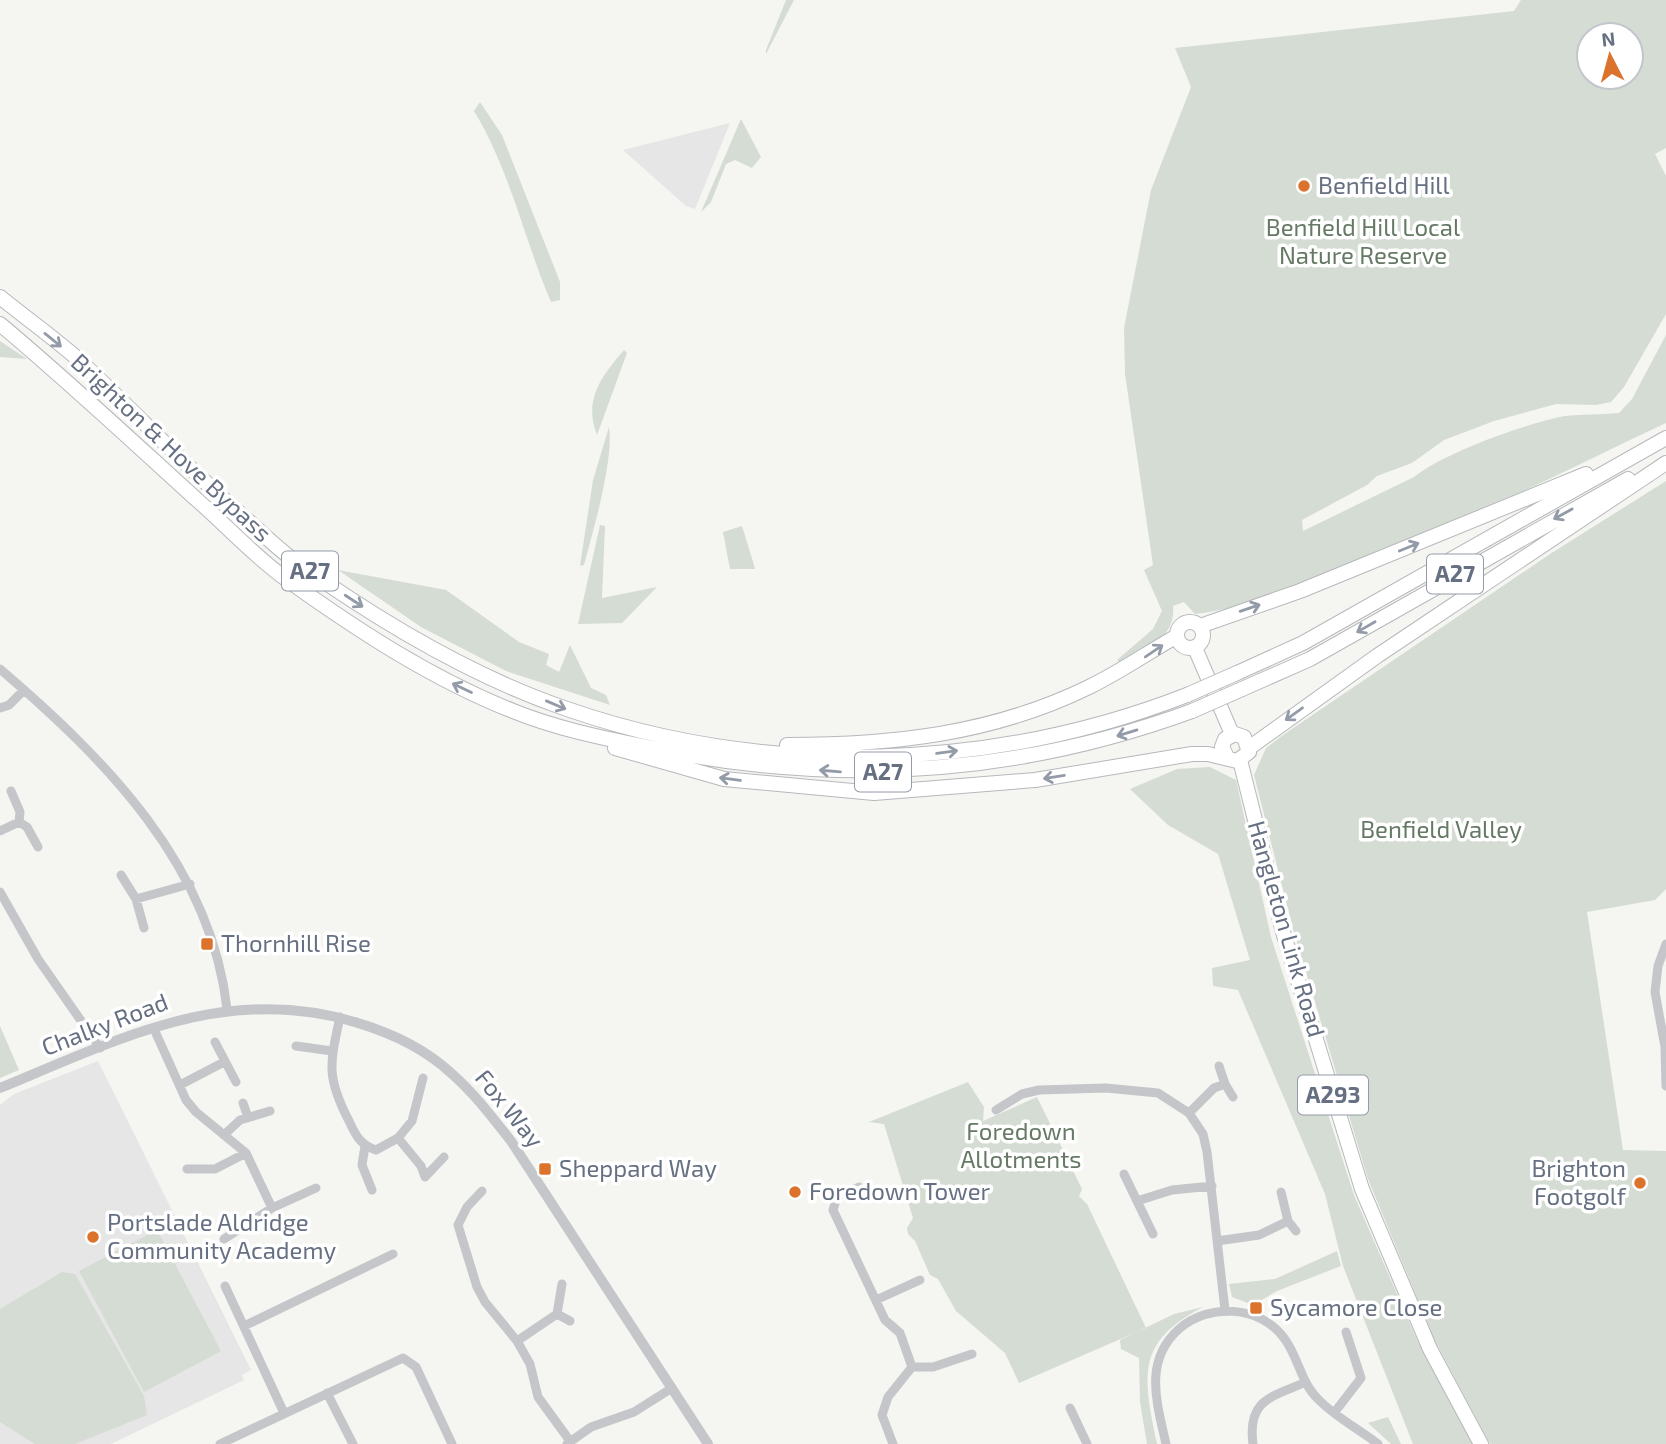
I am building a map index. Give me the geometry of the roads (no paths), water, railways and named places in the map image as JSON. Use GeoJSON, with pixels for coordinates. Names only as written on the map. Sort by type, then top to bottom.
{"type":"FeatureCollection","features":[{"type":"Feature","properties":{"kind":"highway","name":"Brighton & Hove Bypass"},"geometry":{"type":"LineString","coordinates":[[0,297],[76,358],[214,491],[293,561],[406,635],[482,673],[567,709],[684,740],[762,752],[852,758],[924,755],[1019,742],[1080,729],[1187,695],[1303,643],[1666,438]]}},
{"type":"Feature","properties":{"kind":"highway","name":"Brighton & Hove Bypass"},"geometry":{"type":"LineString","coordinates":[[0,324],[284,578],[427,671],[513,711],[571,731],[704,760],[847,773],[999,762],[1098,741],[1192,711],[1310,659],[1468,567],[1666,460]]}},
{"type":"Feature","properties":{"kind":"highway","name":"A27"},"geometry":{"type":"LineString","coordinates":[[1200,626],[1312,587],[1644,450]]}},
{"type":"Feature","properties":{"kind":"highway","name":"A27"},"geometry":{"type":"LineString","coordinates":[[571,731],[638,757],[724,779],[874,793],[1034,780],[1192,754],[1239,755],[1377,656],[1666,460]]}},
{"type":"Feature","properties":{"kind":"highway"},"geometry":{"type":"LineString","coordinates":[[1193,622],[1200,626],[1203,639],[1195,648],[1183,647],[1177,636],[1184,624],[1193,622]]}},
{"type":"Feature","properties":{"kind":"highway","name":"A27"},"geometry":{"type":"LineString","coordinates":[[684,740],[747,745],[847,745],[946,734],[1009,719],[1053,703],[1109,677],[1177,636]]}},
{"type":"Feature","properties":{"kind":"highway"},"geometry":{"type":"LineString","coordinates":[[1195,648],[1231,734]]}},
{"type":"Feature","properties":{"kind":"highway"},"geometry":{"type":"LineString","coordinates":[[1231,734],[1244,737],[1239,755],[1222,744],[1231,734]]}},
{"type":"Feature","properties":{"kind":"highway","name":"Hangleton Link Road"},"geometry":{"type":"LineString","coordinates":[[1239,755],[1283,932],[1362,1189],[1430,1349],[1481,1444]]}},
{"type":"Feature","properties":{"kind":"street"},"geometry":{"type":"LineString","coordinates":[[0,669],[77,738],[155,826],[190,884],[220,967],[227,1009]]}},
{"type":"Feature","properties":{"kind":"street"},"geometry":{"type":"LineString","coordinates":[[0,708],[9,705],[24,690]]}},
{"type":"Feature","properties":{"kind":"street"},"geometry":{"type":"LineString","coordinates":[[11,791],[20,812],[19,821]]}},
{"type":"Feature","properties":{"kind":"street"},"geometry":{"type":"LineString","coordinates":[[0,831],[19,821]]}},
{"type":"Feature","properties":{"kind":"street"},"geometry":{"type":"LineString","coordinates":[[19,821],[27,827],[38,847]]}},
{"type":"Feature","properties":{"kind":"street"},"geometry":{"type":"LineString","coordinates":[[121,875],[136,899],[144,928]]}},
{"type":"Feature","properties":{"kind":"street"},"geometry":{"type":"LineString","coordinates":[[136,899],[190,884]]}},
{"type":"Feature","properties":{"kind":"street"},"geometry":{"type":"LineString","coordinates":[[0,892],[38,959],[100,1048]]}},
{"type":"Feature","properties":{"kind":"street"},"geometry":{"type":"LineString","coordinates":[[1666,944],[1658,966],[1655,992],[1665,1047],[1666,1086]]}},
{"type":"Feature","properties":{"kind":"street","name":"Fox Way"},"geometry":{"type":"LineString","coordinates":[[227,1009],[279,1007],[340,1017],[400,1039],[430,1056],[478,1100],[535,1177],[708,1444]]}},
{"type":"Feature","properties":{"kind":"street","name":"Chalky Road"},"geometry":{"type":"LineString","coordinates":[[0,1088],[187,1017],[227,1009]]}},
{"type":"Feature","properties":{"kind":"street"},"geometry":{"type":"LineString","coordinates":[[340,1017],[332,1051],[331,1072],[335,1093],[357,1139],[365,1146],[376,1150],[398,1138],[412,1121],[423,1078]]}},
{"type":"Feature","properties":{"kind":"street"},"geometry":{"type":"LineString","coordinates":[[154,1029],[195,1112],[246,1153],[272,1208]]}},
{"type":"Feature","properties":{"kind":"street"},"geometry":{"type":"LineString","coordinates":[[215,1042],[236,1082]]}},
{"type":"Feature","properties":{"kind":"street"},"geometry":{"type":"LineString","coordinates":[[296,1046],[332,1051]]}},
{"type":"Feature","properties":{"kind":"street"},"geometry":{"type":"LineString","coordinates":[[180,1085],[224,1062]]}},
{"type":"Feature","properties":{"kind":"street"},"geometry":{"type":"LineString","coordinates":[[1219,1066],[1233,1097]]}},
{"type":"Feature","properties":{"kind":"street"},"geometry":{"type":"LineString","coordinates":[[1189,1113],[1214,1088],[1225,1084]]}},
{"type":"Feature","properties":{"kind":"street"},"geometry":{"type":"LineString","coordinates":[[996,1110],[1021,1094],[1057,1088],[1099,1088],[1158,1093],[1189,1113],[1203,1133],[1212,1186],[1225,1310]]}},
{"type":"Feature","properties":{"kind":"street"},"geometry":{"type":"LineString","coordinates":[[243,1103],[248,1117]]}},
{"type":"Feature","properties":{"kind":"street"},"geometry":{"type":"LineString","coordinates":[[225,1134],[232,1125],[270,1111]]}},
{"type":"Feature","properties":{"kind":"street"},"geometry":{"type":"LineString","coordinates":[[398,1138],[421,1166],[425,1177],[444,1157]]}},
{"type":"Feature","properties":{"kind":"street"},"geometry":{"type":"LineString","coordinates":[[365,1146],[362,1165],[372,1190]]}},
{"type":"Feature","properties":{"kind":"street"},"geometry":{"type":"LineString","coordinates":[[187,1169],[215,1169],[246,1153]]}},
{"type":"Feature","properties":{"kind":"street"},"geometry":{"type":"LineString","coordinates":[[1124,1174],[1153,1234]]}},
{"type":"Feature","properties":{"kind":"street"},"geometry":{"type":"LineString","coordinates":[[1137,1201],[1172,1190],[1212,1186]]}},
{"type":"Feature","properties":{"kind":"street"},"geometry":{"type":"LineString","coordinates":[[859,1187],[837,1197],[833,1210],[885,1320],[900,1333],[912,1367]]}},
{"type":"Feature","properties":{"kind":"street"},"geometry":{"type":"LineString","coordinates":[[224,1239],[272,1208],[316,1188]]}},
{"type":"Feature","properties":{"kind":"street"},"geometry":{"type":"LineString","coordinates":[[482,1191],[461,1216],[458,1225],[460,1236],[481,1295],[517,1341],[530,1364],[538,1397],[568,1442],[592,1427],[634,1412],[672,1388]]}},
{"type":"Feature","properties":{"kind":"street"},"geometry":{"type":"LineString","coordinates":[[1281,1192],[1288,1221],[1296,1231]]}},
{"type":"Feature","properties":{"kind":"street"},"geometry":{"type":"LineString","coordinates":[[1217,1241],[1259,1235],[1288,1221]]}},
{"type":"Feature","properties":{"kind":"street"},"geometry":{"type":"LineString","coordinates":[[244,1326],[393,1254]]}},
{"type":"Feature","properties":{"kind":"street"},"geometry":{"type":"LineString","coordinates":[[876,1300],[920,1280]]}},
{"type":"Feature","properties":{"kind":"street"},"geometry":{"type":"LineString","coordinates":[[517,1341],[557,1314],[562,1284]]}},
{"type":"Feature","properties":{"kind":"street"},"geometry":{"type":"LineString","coordinates":[[225,1286],[284,1413]]}},
{"type":"Feature","properties":{"kind":"street"},"geometry":{"type":"LineString","coordinates":[[1166,1444],[1155,1384],[1160,1351],[1169,1338],[1194,1318],[1225,1310],[1252,1315],[1268,1323],[1284,1337],[1316,1398],[1378,1444]]}},
{"type":"Feature","properties":{"kind":"street"},"geometry":{"type":"LineString","coordinates":[[557,1314],[570,1321]]}},
{"type":"Feature","properties":{"kind":"street"},"geometry":{"type":"LineString","coordinates":[[1334,1413],[1361,1378],[1346,1332]]}},
{"type":"Feature","properties":{"kind":"street"},"geometry":{"type":"LineString","coordinates":[[912,1367],[933,1367],[972,1354]]}},
{"type":"Feature","properties":{"kind":"street"},"geometry":{"type":"LineString","coordinates":[[227,1443],[397,1360],[408,1359],[416,1367],[452,1444]]}},
{"type":"Feature","properties":{"kind":"street"},"geometry":{"type":"LineString","coordinates":[[893,1444],[882,1415],[888,1397],[912,1367]]}},
{"type":"Feature","properties":{"kind":"street"},"geometry":{"type":"LineString","coordinates":[[1254,1444],[1253,1417],[1257,1406],[1266,1399],[1306,1382]]}},
{"type":"Feature","properties":{"kind":"street"},"geometry":{"type":"LineString","coordinates":[[327,1393],[353,1444]]}},
{"type":"Feature","properties":{"kind":"street"},"geometry":{"type":"LineString","coordinates":[[1070,1408],[1087,1444]]}},
{"type":"Feature","properties":{"kind":"place","name":"Benfield Hill"},"geometry":{"type":"Point","coordinates":[1304,186]}},
{"type":"Feature","properties":{"kind":"place","name":"Thornhill Rise"},"geometry":{"type":"Point","coordinates":[207,944]}},
{"type":"Feature","properties":{"kind":"place","name":"Sheppard Way"},"geometry":{"type":"Point","coordinates":[545,1169]}},
{"type":"Feature","properties":{"kind":"place","name":"Brighton Footgolf"},"geometry":{"type":"Point","coordinates":[1640,1183]}},
{"type":"Feature","properties":{"kind":"place","name":"Foredown Tower"},"geometry":{"type":"Point","coordinates":[795,1192]}},
{"type":"Feature","properties":{"kind":"place","name":"Portslade Aldridge Community Academy"},"geometry":{"type":"Point","coordinates":[93,1237]}},
{"type":"Feature","properties":{"kind":"place","name":"Sycamore Close"},"geometry":{"type":"Point","coordinates":[1256,1308]}},
{"type":"Feature","properties":{"kind":"park label","name":"Benfield Hill Local Nature Reserve"},"geometry":{"type":"Point","coordinates":[1363,242]}},
{"type":"Feature","properties":{"kind":"park label","name":"Benfield Valley"},"geometry":{"type":"Point","coordinates":[1441,830]}},
{"type":"Feature","properties":{"kind":"park label","name":"Foredown Allotments"},"geometry":{"type":"Point","coordinates":[1021,1146]}}]}
